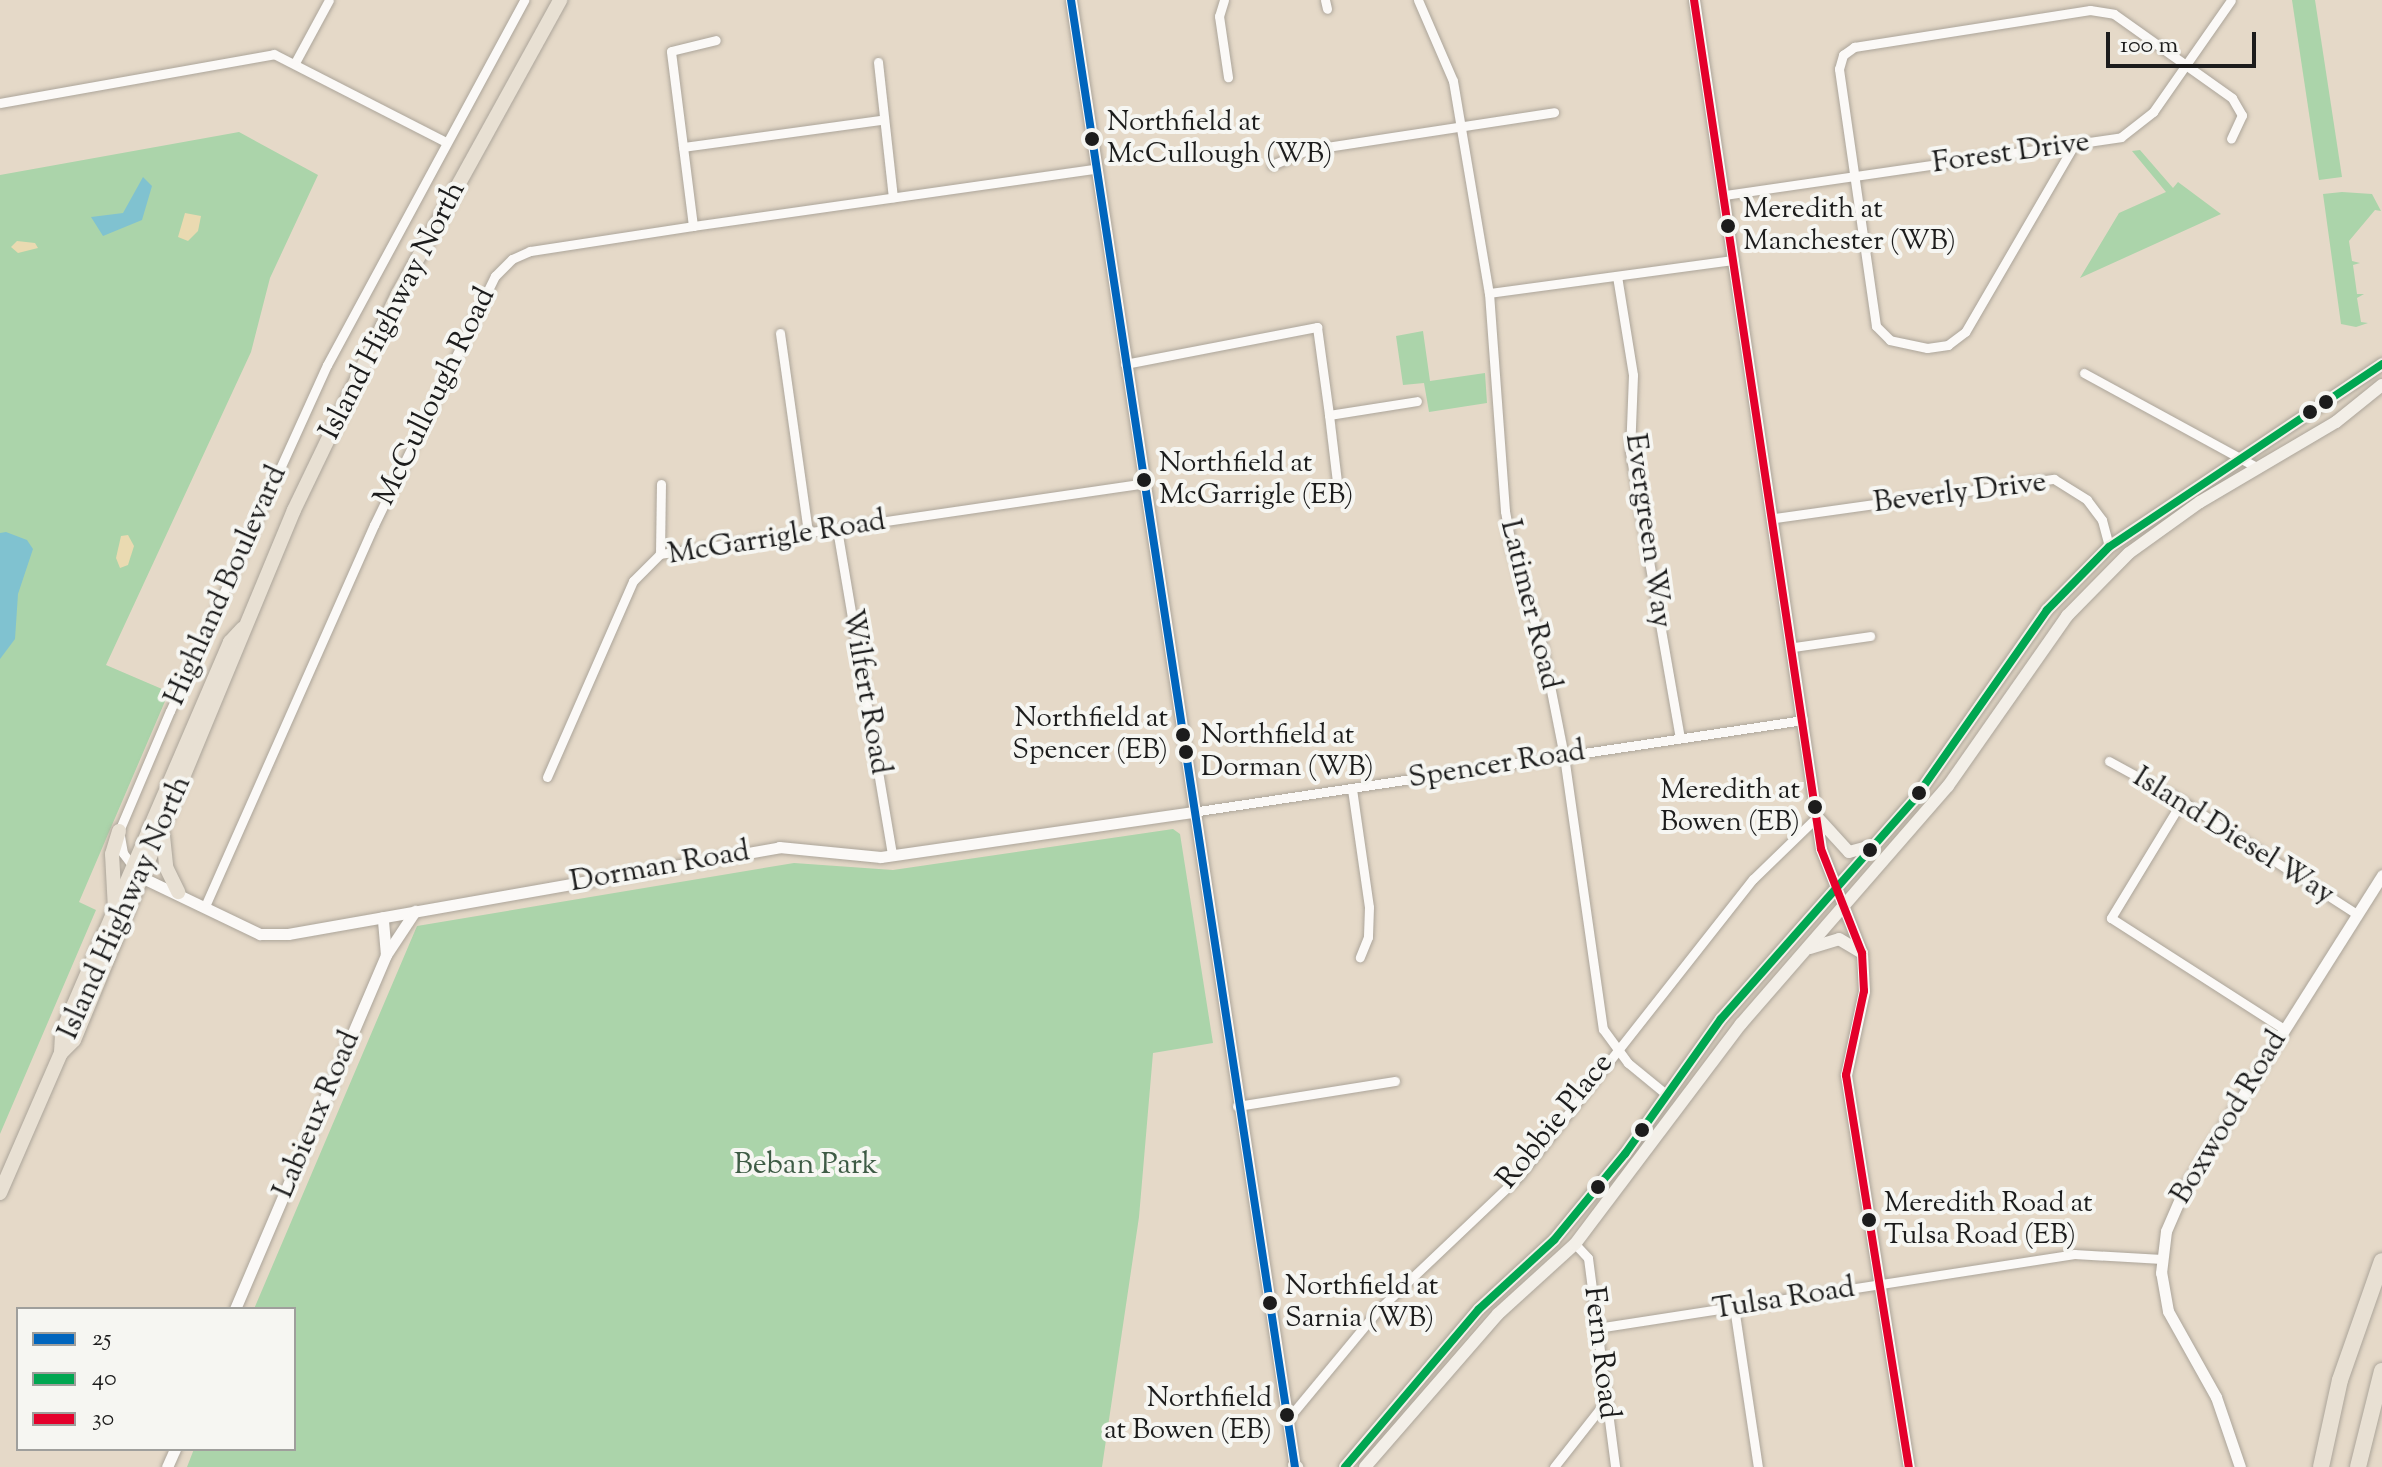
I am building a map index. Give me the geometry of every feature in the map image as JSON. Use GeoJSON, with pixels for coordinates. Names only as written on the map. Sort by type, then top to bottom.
{"type":"FeatureCollection","features":[{"type":"Feature","properties":{"kind":"highway"},"geometry":{"type":"LineString","coordinates":[[2321,1467],[2340,1380],[2382,1261]]}},
{"type":"Feature","properties":{"kind":"highway"},"geometry":{"type":"LineString","coordinates":[[2358,1467],[2382,1371]]}},
{"type":"Feature","properties":{"kind":"main road","name":"Island Highway North"},"geometry":{"type":"LineString","coordinates":[[61,1053],[74,1040],[230,642],[242,629],[398,294],[560,0]]}},
{"type":"Feature","properties":{"kind":"main road"},"geometry":{"type":"LineString","coordinates":[[1345,1467],[1479,1309],[1554,1240],[1667,1095],[1721,1019],[1914,800],[2047,610],[2109,547],[2382,364]]}},
{"type":"Feature","properties":{"kind":"main road"},"geometry":{"type":"LineString","coordinates":[[1365,1467],[1498,1314],[1575,1244],[1741,1024],[1948,786],[2067,616],[2129,553],[2258,468],[2336,422],[2382,385]]}},
{"type":"Feature","properties":{"kind":"main road","name":"Island Highway North"},"geometry":{"type":"LineString","coordinates":[[0,1193],[61,1053],[62,1032],[115,911],[164,827],[240,647],[242,629]]}},
{"type":"Feature","properties":{"kind":"main road"},"geometry":{"type":"LineString","coordinates":[[1817,817],[1849,852],[1874,845]]}},
{"type":"Feature","properties":{"kind":"main road"},"geometry":{"type":"LineString","coordinates":[[164,827],[163,855],[178,892]]}},
{"type":"Feature","properties":{"kind":"main road"},"geometry":{"type":"LineString","coordinates":[[115,911],[112,854],[119,831]]}},
{"type":"Feature","properties":{"kind":"main road"},"geometry":{"type":"LineString","coordinates":[[1801,954],[1815,944],[1839,939],[1862,953]]}},
{"type":"Feature","properties":{"kind":"street"},"geometry":{"type":"LineString","coordinates":[[296,61],[329,0]]}},
{"type":"Feature","properties":{"kind":"street","name":"Highland Boulevard"},"geometry":{"type":"LineString","coordinates":[[119,831],[327,365],[524,0]]}},
{"type":"Feature","properties":{"kind":"street"},"geometry":{"type":"LineString","coordinates":[[1071,0],[1236,1107],[1295,1466]]}},
{"type":"Feature","properties":{"kind":"street"},"geometry":{"type":"LineString","coordinates":[[1224,0],[1219,16],[1228,77]]}},
{"type":"Feature","properties":{"kind":"street","name":"Latimer Road"},"geometry":{"type":"LineString","coordinates":[[1418,0],[1453,81],[1489,293],[1505,511],[1542,645],[1564,756],[1603,1029],[1615,1048],[1667,1095]]}},
{"type":"Feature","properties":{"kind":"street"},"geometry":{"type":"LineString","coordinates":[[1694,0],[1775,518],[1821,849],[1862,953],[1864,991],[1846,1075],[1909,1467]]}},
{"type":"Feature","properties":{"kind":"street","name":"Forest Drive"},"geometry":{"type":"LineString","coordinates":[[1725,195],[2121,137],[2136,129],[2231,0]]}},
{"type":"Feature","properties":{"kind":"street"},"geometry":{"type":"LineString","coordinates":[[2074,145],[1965,332],[1948,345],[1927,348],[1890,340],[1876,326],[1839,69],[1843,55],[1854,47],[2090,10],[2114,14],[2187,63],[2232,98],[2242,115],[2231,139]]}},
{"type":"Feature","properties":{"kind":"street"},"geometry":{"type":"LineString","coordinates":[[693,226],[671,51],[716,40]]}},
{"type":"Feature","properties":{"kind":"street"},"geometry":{"type":"LineString","coordinates":[[0,103],[274,54],[296,61],[446,142]]}},
{"type":"Feature","properties":{"kind":"street"},"geometry":{"type":"LineString","coordinates":[[878,62],[884,91],[881,120],[893,197]]}},
{"type":"Feature","properties":{"kind":"street"},"geometry":{"type":"LineString","coordinates":[[1272,165],[1307,150],[1554,112]]}},
{"type":"Feature","properties":{"kind":"street"},"geometry":{"type":"LineString","coordinates":[[683,147],[881,120]]}},
{"type":"Feature","properties":{"kind":"street","name":"McCullough Road"},"geometry":{"type":"LineString","coordinates":[[206,904],[374,525],[495,276],[512,259],[530,251],[1096,169]]}},
{"type":"Feature","properties":{"kind":"street"},"geometry":{"type":"LineString","coordinates":[[1489,293],[1734,260]]}},
{"type":"Feature","properties":{"kind":"street","name":"Evergreen Way"},"geometry":{"type":"LineString","coordinates":[[1617,276],[1633,375],[1630,452],[1680,738]]}},
{"type":"Feature","properties":{"kind":"street"},"geometry":{"type":"LineString","coordinates":[[1125,364],[1317,327],[1339,499]]}},
{"type":"Feature","properties":{"kind":"street"},"geometry":{"type":"LineString","coordinates":[[780,333],[808,533]]}},
{"type":"Feature","properties":{"kind":"street"},"geometry":{"type":"LineString","coordinates":[[2084,373],[2245,458],[2258,468]]}},
{"type":"Feature","properties":{"kind":"street"},"geometry":{"type":"LineString","coordinates":[[1329,415],[1417,401]]}},
{"type":"Feature","properties":{"kind":"street","name":"Beverly Drive"},"geometry":{"type":"LineString","coordinates":[[1775,518],[2054,479],[2087,500],[2102,520],[2109,547]]}},
{"type":"Feature","properties":{"kind":"street"},"geometry":{"type":"LineString","coordinates":[[660,554],[661,484]]}},
{"type":"Feature","properties":{"kind":"street","name":"McGarrigle Road"},"geometry":{"type":"LineString","coordinates":[[547,777],[633,581],[660,554],[1142,484]]}},
{"type":"Feature","properties":{"kind":"street","name":"Wilfert Road"},"geometry":{"type":"LineString","coordinates":[[837,529],[892,855]]}},
{"type":"Feature","properties":{"kind":"street"},"geometry":{"type":"LineString","coordinates":[[1794,647],[1870,636]]}},
{"type":"Feature","properties":{"kind":"street","name":"Spencer Road"},"geometry":{"type":"LineString","coordinates":[[1192,812],[1803,720]]}},
{"type":"Feature","properties":{"kind":"street","name":"Island Diesel Way"},"geometry":{"type":"LineString","coordinates":[[2109,761],[2182,801],[2357,914]]}},
{"type":"Feature","properties":{"kind":"street"},"geometry":{"type":"LineString","coordinates":[[1352,789],[1369,907],[1368,937],[1360,957]]}},
{"type":"Feature","properties":{"kind":"street"},"geometry":{"type":"LineString","coordinates":[[2182,801],[2111,918],[2284,1029]]}},
{"type":"Feature","properties":{"kind":"street","name":"Dorman Road"},"geometry":{"type":"LineString","coordinates":[[138,872],[260,934],[383,917],[779,847],[892,855],[1192,812]]}},
{"type":"Feature","properties":{"kind":"street","name":"Robbie Place"},"geometry":{"type":"LineString","coordinates":[[1287,1420],[1378,1310],[1519,1176],[1615,1048],[1753,879],[1817,817]]}},
{"type":"Feature","properties":{"kind":"street"},"geometry":{"type":"LineString","coordinates":[[119,831],[123,853],[138,872]]}},
{"type":"Feature","properties":{"kind":"street","name":"Boxwood Road"},"geometry":{"type":"LineString","coordinates":[[2240,1467],[2216,1397],[2168,1311],[2162,1259],[2177,1203],[2382,875]]}},
{"type":"Feature","properties":{"kind":"street"},"geometry":{"type":"LineString","coordinates":[[386,955],[415,911]]}},
{"type":"Feature","properties":{"kind":"street","name":"Labieux Road"},"geometry":{"type":"LineString","coordinates":[[236,1307],[386,955],[383,917]]}},
{"type":"Feature","properties":{"kind":"street"},"geometry":{"type":"LineString","coordinates":[[1236,1107],[1395,1081]]}},
{"type":"Feature","properties":{"kind":"street","name":"Fern Road"},"geometry":{"type":"LineString","coordinates":[[1575,1244],[1588,1258],[1615,1467]]}},
{"type":"Feature","properties":{"kind":"street","name":"Tulsa Road"},"geometry":{"type":"LineString","coordinates":[[1597,1328],[2074,1254],[2162,1259]]}},
{"type":"Feature","properties":{"kind":"street"},"geometry":{"type":"LineString","coordinates":[[1734,1307],[1758,1467]]}},
{"type":"Feature","properties":{"kind":"street"},"geometry":{"type":"LineString","coordinates":[[1554,1467],[1606,1401]]}},
{"type":"Feature","properties":{"kind":"green space"},"geometry":{"type":"Polygon","coordinates":[[[2292,0],[2315,0],[2342,177],[2319,180],[2292,0]]]}},
{"type":"Feature","properties":{"kind":"green space"},"geometry":{"type":"Polygon","coordinates":[[[239,132],[318,175],[270,278],[251,352],[106,665],[169,692],[79,902],[96,910],[0,1134],[0,175],[239,132]]]}},
{"type":"Feature","properties":{"kind":"green space"},"geometry":{"type":"Polygon","coordinates":[[[2140,150],[2173,188],[2178,182],[2221,214],[2080,278],[2119,213],[2166,192],[2132,151],[2140,150]]]}},
{"type":"Feature","properties":{"kind":"green space"},"geometry":{"type":"Polygon","coordinates":[[[2323,194],[2372,194],[2381,211],[2375,210],[2349,241],[2352,261],[2360,263],[2353,265],[2357,294],[2364,294],[2357,298],[2361,322],[2368,323],[2356,327],[2341,324],[2323,194]]]}},
{"type":"Feature","properties":{"kind":"green space"},"geometry":{"type":"Polygon","coordinates":[[[1423,331],[1430,381],[1485,373],[1487,403],[1429,412],[1424,383],[1403,385],[1396,336],[1423,331]]]}},
{"type":"Feature","properties":{"kind":"green space","name":"Beban Park"},"geometry":{"type":"Polygon","coordinates":[[[1173,829],[1180,834],[1213,1043],[1153,1053],[1139,1217],[1102,1467],[187,1467],[193,1451],[296,1451],[296,1307],[255,1307],[417,926],[794,863],[893,870],[1173,829]]]}},
{"type":"Feature","properties":{"kind":"sand"},"geometry":{"type":"Polygon","coordinates":[[[185,213],[201,216],[198,231],[188,241],[178,237],[185,213]]]}},
{"type":"Feature","properties":{"kind":"sand"},"geometry":{"type":"Polygon","coordinates":[[[17,241],[35,243],[38,248],[18,253],[11,247],[17,241]]]}},
{"type":"Feature","properties":{"kind":"sand"},"geometry":{"type":"Polygon","coordinates":[[[128,535],[134,546],[128,565],[120,568],[116,558],[121,536],[128,535]]]}},
{"type":"Feature","properties":{"kind":"water"},"geometry":{"type":"Polygon","coordinates":[[[143,177],[152,186],[142,220],[103,236],[91,217],[123,213],[143,177]]]}},
{"type":"Feature","properties":{"kind":"water"},"geometry":{"type":"Polygon","coordinates":[[[6,532],[27,540],[33,549],[18,594],[15,639],[0,659],[0,533],[6,532]]]}},
{"type":"Feature","properties":{"kind":"transit line","name":"25"},"geometry":{"type":"LineString","coordinates":[[1071,0],[1295,1467]]}},
{"type":"Feature","properties":{"kind":"transit line","name":"30"},"geometry":{"type":"LineString","coordinates":[[1694,0],[1821,849],[1862,953],[1864,991],[1846,1075],[1909,1467]]}},
{"type":"Feature","properties":{"kind":"transit line","name":"40"},"geometry":{"type":"LineString","coordinates":[[1345,1467],[1479,1309],[1554,1240],[1625,1154],[1721,1019],[1914,800],[2047,610],[2109,547],[2382,364]]}},
{"type":"Feature","properties":{"kind":"place","name":"Northfield at McCullough (WB)"},"geometry":{"type":"Point","coordinates":[1092,139]}},
{"type":"Feature","properties":{"kind":"place","name":"Meredith at Manchester (WB)"},"geometry":{"type":"Point","coordinates":[1728,226]}},
{"type":"Feature","properties":{"kind":"place","name":"Northfield at McGarrigle (EB)"},"geometry":{"type":"Point","coordinates":[1144,480]}},
{"type":"Feature","properties":{"kind":"place","name":"Northfield at Spencer (EB)"},"geometry":{"type":"Point","coordinates":[1183,735]}},
{"type":"Feature","properties":{"kind":"place","name":"Northfield at Dorman (WB)"},"geometry":{"type":"Point","coordinates":[1186,752]}},
{"type":"Feature","properties":{"kind":"place","name":"Meredith at Bowen (EB)"},"geometry":{"type":"Point","coordinates":[1815,807]}},
{"type":"Feature","properties":{"kind":"place","name":"Meredith Road at Tulsa Road (EB)"},"geometry":{"type":"Point","coordinates":[1869,1220]}},
{"type":"Feature","properties":{"kind":"place","name":"Northfield at Sarnia (WB)"},"geometry":{"type":"Point","coordinates":[1270,1303]}},
{"type":"Feature","properties":{"kind":"place","name":"Northfield at Bowen (EB)"},"geometry":{"type":"Point","coordinates":[1287,1415]}}]}
